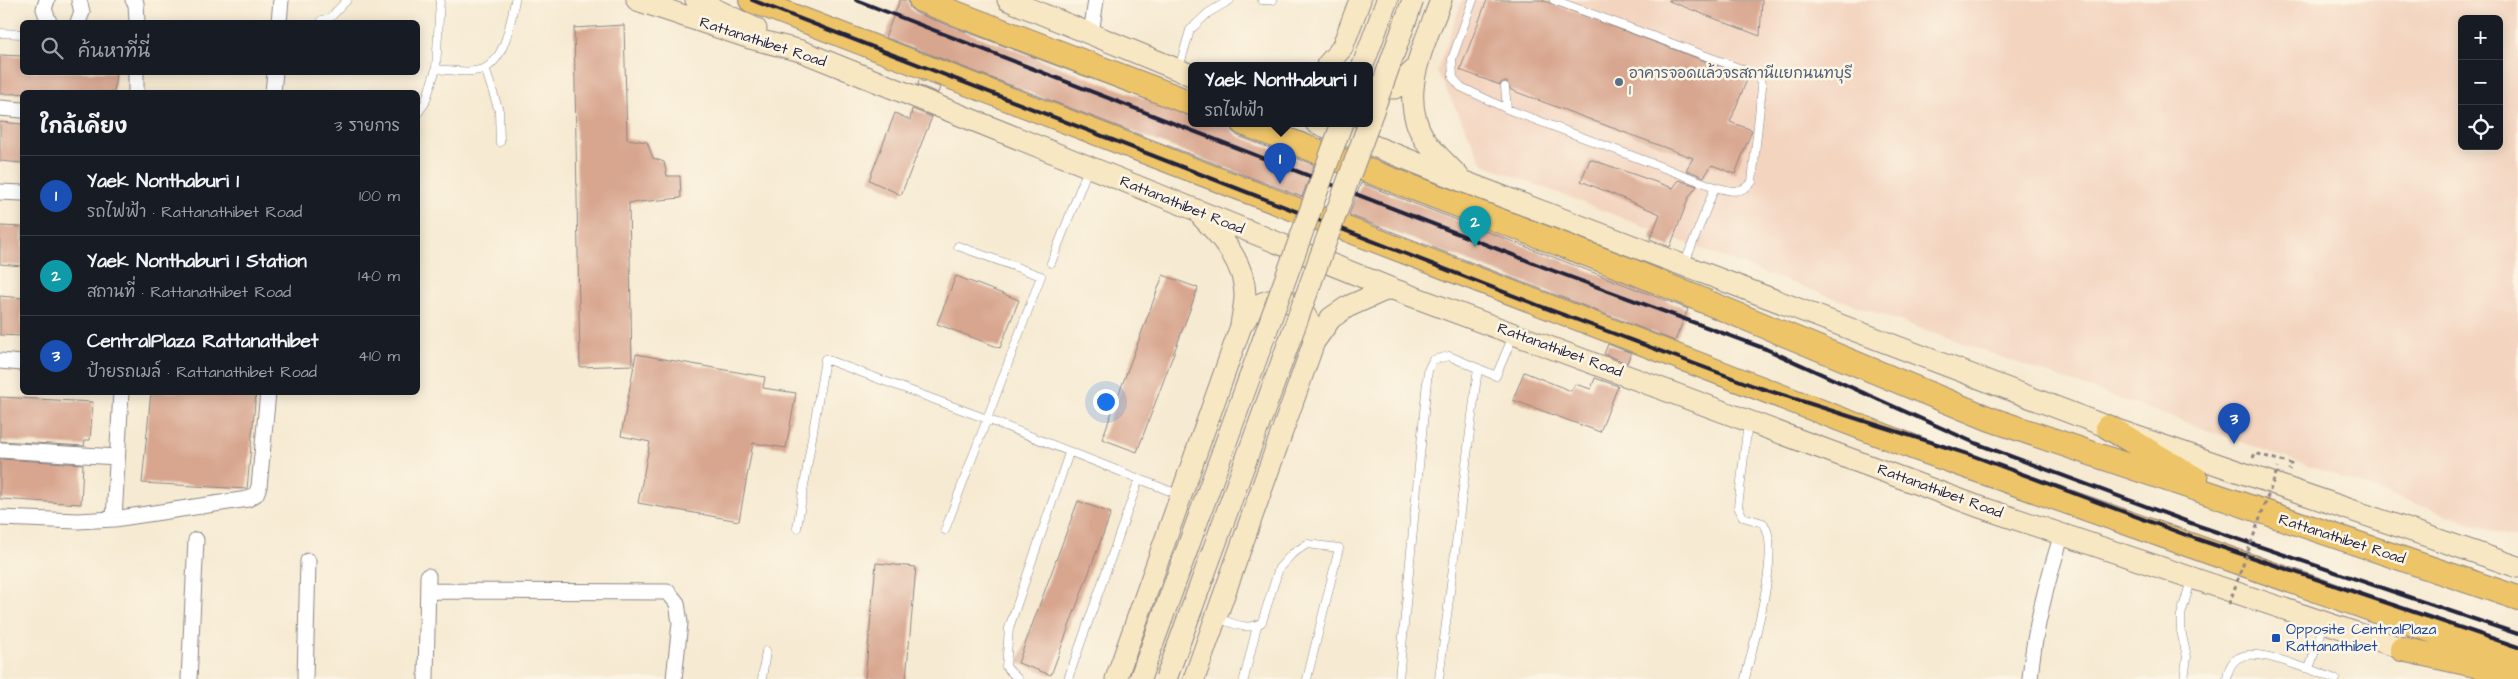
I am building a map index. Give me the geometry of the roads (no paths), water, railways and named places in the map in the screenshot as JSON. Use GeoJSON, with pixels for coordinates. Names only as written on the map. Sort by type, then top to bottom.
{"type":"FeatureCollection","features":[{"type":"Feature","properties":{"kind":"main road","name":"Rattanathibet Road"},"geometry":{"type":"LineString","coordinates":[[637,0],[750,38],[801,51],[1390,288],[1977,506],[2492,679]]}},
{"type":"Feature","properties":{"kind":"main road"},"geometry":{"type":"LineString","coordinates":[[696,0],[801,51]]}},
{"type":"Feature","properties":{"kind":"main road","name":"Rattanathibet Road"},"geometry":{"type":"LineString","coordinates":[[751,0],[1918,450],[2518,661]]}},
{"type":"Feature","properties":{"kind":"main road"},"geometry":{"type":"LineString","coordinates":[[921,0],[1188,102]]}},
{"type":"Feature","properties":{"kind":"main road"},"geometry":{"type":"LineString","coordinates":[[1008,0],[1185,72]]}},
{"type":"Feature","properties":{"kind":"main road"},"geometry":{"type":"LineString","coordinates":[[1334,62],[1346,57],[1360,0]]}},
{"type":"Feature","properties":{"kind":"main road"},"geometry":{"type":"LineString","coordinates":[[1364,62],[1387,0]]}},
{"type":"Feature","properties":{"kind":"main road"},"geometry":{"type":"LineString","coordinates":[[1373,111],[1413,0]]}},
{"type":"Feature","properties":{"kind":"main road"},"geometry":{"type":"LineString","coordinates":[[1441,0],[1415,68],[1412,100],[1416,122],[1426,140],[1462,181]]}},
{"type":"Feature","properties":{"kind":"main road"},"geometry":{"type":"LineString","coordinates":[[1373,86],[1395,88],[1415,68]]}},
{"type":"Feature","properties":{"kind":"main road","name":"Rattanathibet Road"},"geometry":{"type":"LineString","coordinates":[[1253,127],[1634,272],[1990,419],[2518,598]]}},
{"type":"Feature","properties":{"kind":"main road","name":"Rattanathibet Road"},"geometry":{"type":"LineString","coordinates":[[1326,127],[1462,181],[2108,427],[2518,567]]}},
{"type":"Feature","properties":{"kind":"main road"},"geometry":{"type":"LineString","coordinates":[[1140,679],[1341,127]]}},
{"type":"Feature","properties":{"kind":"main road"},"geometry":{"type":"LineString","coordinates":[[1166,679],[1367,127]]}},
{"type":"Feature","properties":{"kind":"main road"},"geometry":{"type":"LineString","coordinates":[[1116,679],[1241,326],[1245,294],[1240,274],[1226,241],[1198,212]]}},
{"type":"Feature","properties":{"kind":"main road"},"geometry":{"type":"LineString","coordinates":[[1194,679],[1218,618],[1314,342],[1331,318],[1347,307],[1390,288]]}},
{"type":"Feature","properties":{"kind":"main road"},"geometry":{"type":"LineString","coordinates":[[1241,326],[1256,305],[1276,300],[1292,302],[1306,313],[1313,328],[1314,342]]}},
{"type":"Feature","properties":{"kind":"main road"},"geometry":{"type":"LineString","coordinates":[[2108,427],[2238,504]]}},
{"type":"Feature","properties":{"kind":"main road"},"geometry":{"type":"LineString","coordinates":[[2402,648],[2518,674]]}},
{"type":"Feature","properties":{"kind":"street"},"geometry":{"type":"LineString","coordinates":[[47,0],[44,9],[48,20]]}},
{"type":"Feature","properties":{"kind":"street"},"geometry":{"type":"LineString","coordinates":[[79,0],[82,12],[79,20]]}},
{"type":"Feature","properties":{"kind":"street"},"geometry":{"type":"LineString","coordinates":[[133,0],[136,3],[137,20]]}},
{"type":"Feature","properties":{"kind":"street"},"geometry":{"type":"LineString","coordinates":[[279,20],[281,0]]}},
{"type":"Feature","properties":{"kind":"street"},"geometry":{"type":"LineString","coordinates":[[1091,34],[1096,0]]}},
{"type":"Feature","properties":{"kind":"street"},"geometry":{"type":"LineString","coordinates":[[136,75],[136,90]]}},
{"type":"Feature","properties":{"kind":"street"},"geometry":{"type":"LineString","coordinates":[[273,90],[275,75]]}},
{"type":"Feature","properties":{"kind":"street"},"geometry":{"type":"LineString","coordinates":[[0,108],[20,110]]}},
{"type":"Feature","properties":{"kind":"street"},"geometry":{"type":"LineString","coordinates":[[0,192],[20,193]]}},
{"type":"Feature","properties":{"kind":"street"},"geometry":{"type":"LineString","coordinates":[[0,361],[20,363]]}},
{"type":"Feature","properties":{"kind":"street"},"geometry":{"type":"LineString","coordinates":[[114,519],[121,395]]}},
{"type":"Feature","properties":{"kind":"street"},"geometry":{"type":"LineString","coordinates":[[0,518],[78,521],[114,519],[248,499],[256,494],[259,487],[268,395]]}},
{"type":"Feature","properties":{"kind":"street"},"geometry":{"type":"LineString","coordinates":[[0,450],[117,457]]}},
{"type":"Feature","properties":{"kind":"street"},"geometry":{"type":"LineString","coordinates":[[2030,679],[2037,623],[2046,585],[2062,534]]}},
{"type":"Feature","properties":{"kind":"street"},"geometry":{"type":"LineString","coordinates":[[189,679],[196,540]]}},
{"type":"Feature","properties":{"kind":"street"},"geometry":{"type":"LineString","coordinates":[[305,679],[308,561]]}},
{"type":"Feature","properties":{"kind":"street"},"geometry":{"type":"LineString","coordinates":[[426,679],[429,584],[668,592],[677,603],[680,622],[674,679]]}},
{"type":"Feature","properties":{"kind":"lane"},"geometry":{"type":"LineString","coordinates":[[322,20],[330,18],[348,0]]}},
{"type":"Feature","properties":{"kind":"lane"},"geometry":{"type":"LineString","coordinates":[[420,110],[426,103],[436,69],[440,0]]}},
{"type":"Feature","properties":{"kind":"lane"},"geometry":{"type":"LineString","coordinates":[[436,69],[470,71],[485,68],[500,52],[509,33],[515,0]]}},
{"type":"Feature","properties":{"kind":"lane"},"geometry":{"type":"LineString","coordinates":[[1185,72],[1190,30],[1208,13],[1230,0]]}},
{"type":"Feature","properties":{"kind":"lane"},"geometry":{"type":"LineString","coordinates":[[1262,0],[1272,0]]}},
{"type":"Feature","properties":{"kind":"lane"},"geometry":{"type":"LineString","coordinates":[[1473,0],[1452,59],[1453,78],[1461,87],[1507,109],[1687,177],[1734,192],[1746,189],[1752,182],[1762,87],[1760,80],[1755,74],[1554,0]]}},
{"type":"Feature","properties":{"kind":"lane"},"geometry":{"type":"LineString","coordinates":[[0,33],[20,34]]}},
{"type":"Feature","properties":{"kind":"lane"},"geometry":{"type":"LineString","coordinates":[[485,68],[500,110],[500,142]]}},
{"type":"Feature","properties":{"kind":"lane"},"geometry":{"type":"LineString","coordinates":[[1505,87],[1507,109]]}},
{"type":"Feature","properties":{"kind":"lane"},"geometry":{"type":"LineString","coordinates":[[1051,262],[1088,167]]}},
{"type":"Feature","properties":{"kind":"lane"},"geometry":{"type":"LineString","coordinates":[[1687,177],[1690,169]]}},
{"type":"Feature","properties":{"kind":"lane"},"geometry":{"type":"LineString","coordinates":[[1684,265],[1715,187]]}},
{"type":"Feature","properties":{"kind":"lane"},"geometry":{"type":"LineString","coordinates":[[945,530],[1041,276],[958,246]]}},
{"type":"Feature","properties":{"kind":"lane"},"geometry":{"type":"LineString","coordinates":[[1399,679],[1428,370],[1433,360],[1449,356],[1496,376],[1514,333]]}},
{"type":"Feature","properties":{"kind":"lane"},"geometry":{"type":"LineString","coordinates":[[797,528],[825,359],[987,419],[1069,453],[1182,496]]}},
{"type":"Feature","properties":{"kind":"lane"},"geometry":{"type":"LineString","coordinates":[[1439,679],[1478,368]]}},
{"type":"Feature","properties":{"kind":"lane"},"geometry":{"type":"LineString","coordinates":[[1745,679],[1768,580],[1771,544],[1763,523],[1743,517],[1738,507],[1748,420]]}},
{"type":"Feature","properties":{"kind":"lane"},"geometry":{"type":"LineString","coordinates":[[1018,679],[1006,667],[1009,628],[1069,453]]}},
{"type":"Feature","properties":{"kind":"lane"},"geometry":{"type":"LineString","coordinates":[[1068,679],[1139,479]]}},
{"type":"Feature","properties":{"kind":"lane"},"geometry":{"type":"LineString","coordinates":[[1218,618],[1249,628],[1257,626],[1262,622],[1279,568],[1292,554],[1307,544],[1339,548],[1307,679]]}},
{"type":"Feature","properties":{"kind":"lane"},"geometry":{"type":"LineString","coordinates":[[2184,679],[2187,657],[2181,631],[2181,615],[2192,578]]}},
{"type":"Feature","properties":{"kind":"lane"},"geometry":{"type":"LineString","coordinates":[[2310,669],[2325,622]]}},
{"type":"Feature","properties":{"kind":"lane"},"geometry":{"type":"LineString","coordinates":[[1244,679],[1257,626]]}},
{"type":"Feature","properties":{"kind":"lane"},"geometry":{"type":"LineString","coordinates":[[762,679],[766,650]]}},
{"type":"Feature","properties":{"kind":"lane"},"geometry":{"type":"LineString","coordinates":[[2227,679],[2231,663],[2237,658],[2250,653],[2310,669],[2335,679]]}},
{"type":"Feature","properties":{"kind":"railway"},"geometry":{"type":"LineString","coordinates":[[752,0],[1540,306],[1754,386],[1971,455],[2194,538],[2518,647]]}},
{"type":"Feature","properties":{"kind":"railway"},"geometry":{"type":"LineString","coordinates":[[856,0],[1554,271],[1766,349],[1975,443],[2199,526],[2518,634]]}},
{"type":"Feature","properties":{"kind":"place","name":"อาคารจอดแล้วจรสถานีแยกนนทบุรี 1"},"geometry":{"type":"Point","coordinates":[1619,82]}},
{"type":"Feature","properties":{"kind":"place","name":"Yaek Nonthaburi 1"},"geometry":{"type":"Point","coordinates":[1280,184]}},
{"type":"Feature","properties":{"kind":"place","name":"Yaek Nonthaburi 1 Station"},"geometry":{"type":"Point","coordinates":[1475,247]}},
{"type":"Feature","properties":{"kind":"place","name":"CentralPlaza Rattanathibet"},"geometry":{"type":"Point","coordinates":[2234,444]}},
{"type":"Feature","properties":{"kind":"place","name":"Opposite CentralPlaza Rattanathibet"},"geometry":{"type":"Point","coordinates":[2276,638]}}]}
